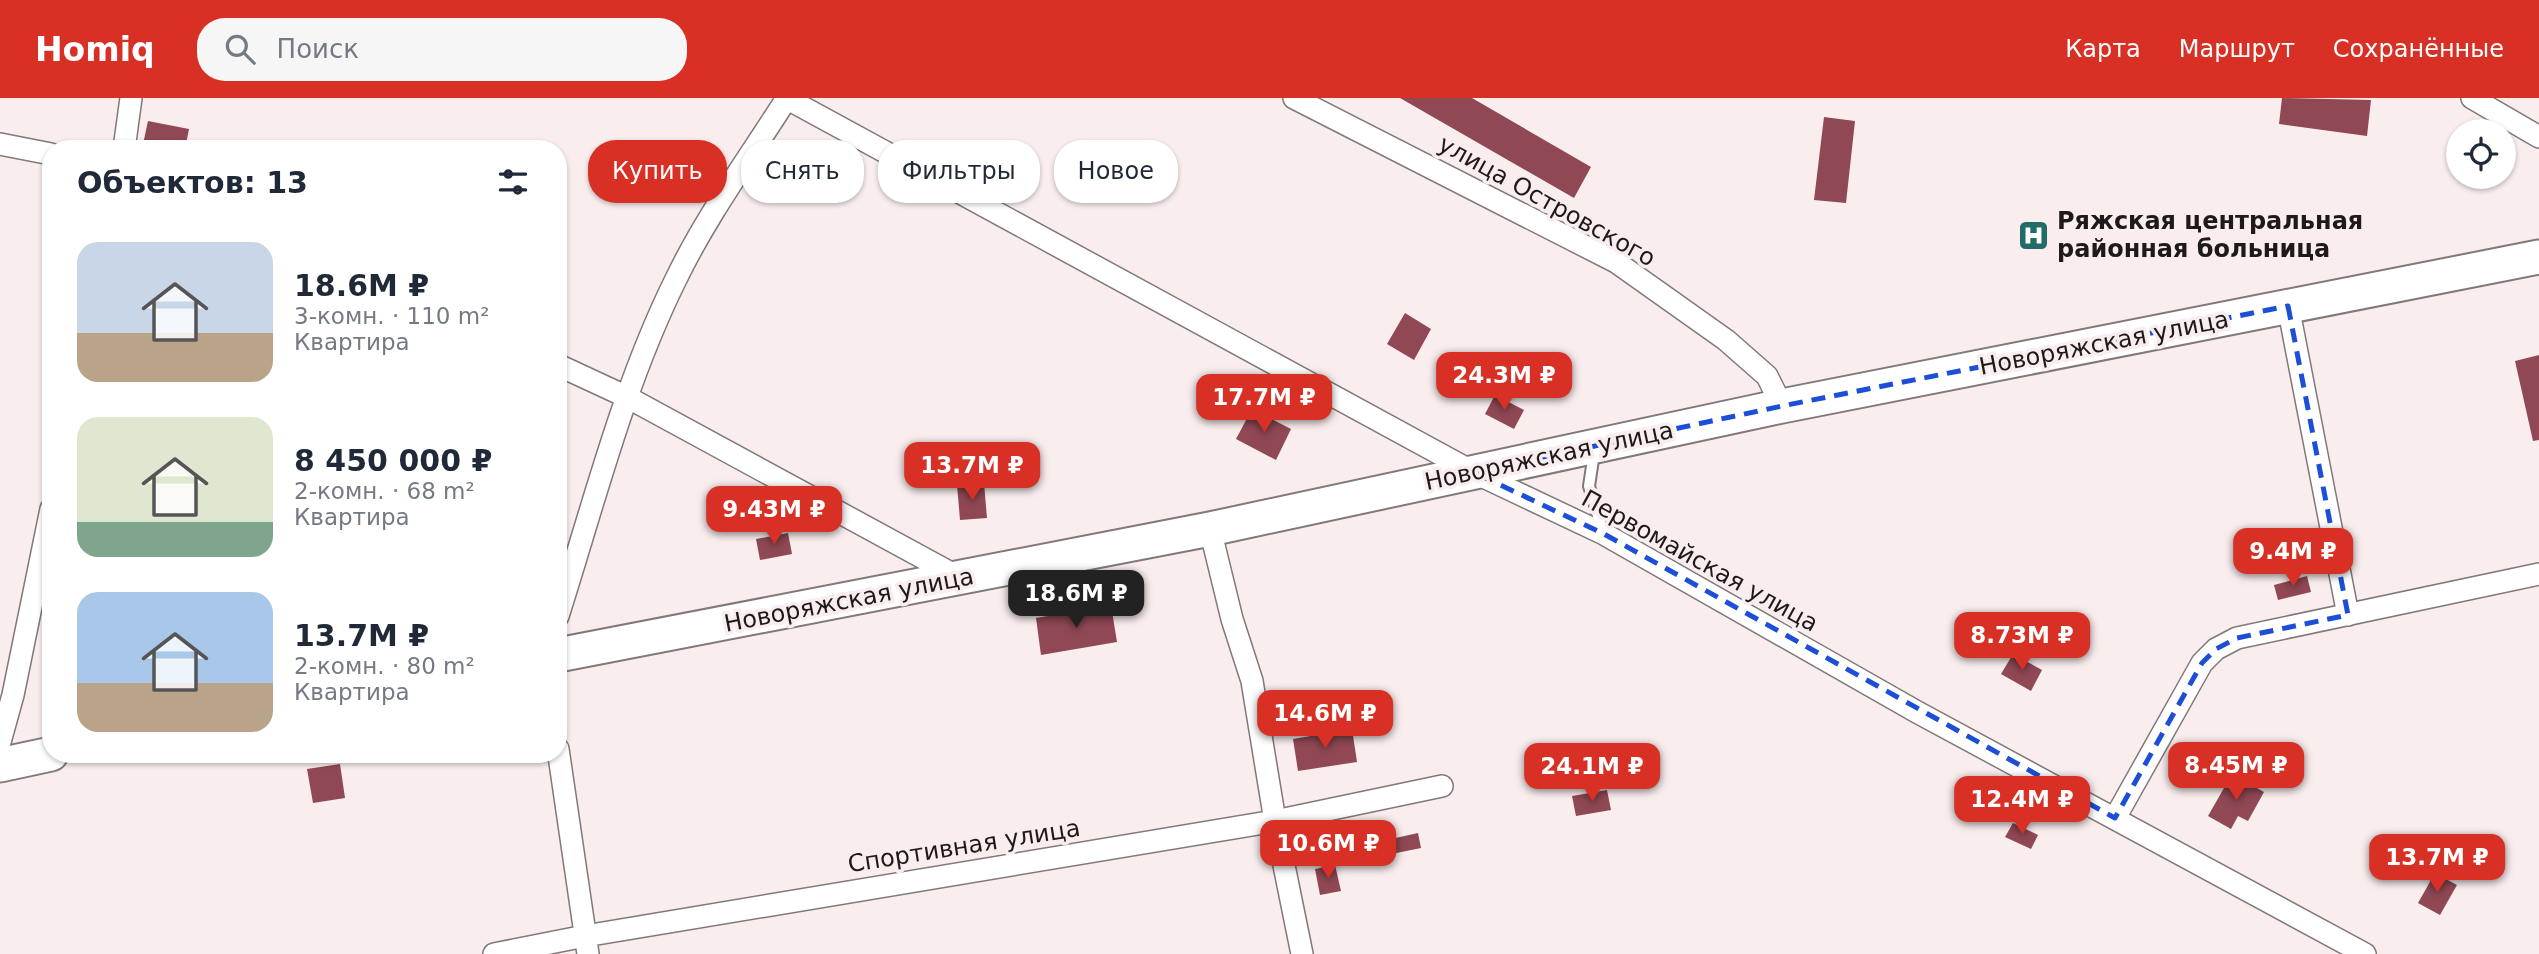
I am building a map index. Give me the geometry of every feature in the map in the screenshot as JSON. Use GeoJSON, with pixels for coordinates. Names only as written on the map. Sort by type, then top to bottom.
{"type":"FeatureCollection","features":[{"type":"Feature","properties":{"kind":"main road","name":"Новоряжская улица"},"geometry":{"type":"LineString","coordinates":[[567,653],[1210,529],[1782,406],[2539,257]]}},
{"type":"Feature","properties":{"kind":"main road"},"geometry":{"type":"LineString","coordinates":[[0,765],[42,756]]}},
{"type":"Feature","properties":{"kind":"street"},"geometry":{"type":"LineString","coordinates":[[125,140],[131,98]]}},
{"type":"Feature","properties":{"kind":"street"},"geometry":{"type":"LineString","coordinates":[[567,587],[627,397],[661,310],[712,212],[787,98]]}},
{"type":"Feature","properties":{"kind":"street","name":"Первомайская улица"},"geometry":{"type":"LineString","coordinates":[[787,98],[1473,472],[1604,534],[1917,712],[2365,954]]}},
{"type":"Feature","properties":{"kind":"street","name":"улица Островского"},"geometry":{"type":"LineString","coordinates":[[1294,98],[1616,262],[1726,340],[1767,376],[1782,406]]}},
{"type":"Feature","properties":{"kind":"street"},"geometry":{"type":"LineString","coordinates":[[2472,98],[2539,137]]}},
{"type":"Feature","properties":{"kind":"street"},"geometry":{"type":"LineString","coordinates":[[0,144],[42,152]]}},
{"type":"Feature","properties":{"kind":"street"},"geometry":{"type":"LineString","coordinates":[[2288,306],[2348,615]]}},
{"type":"Feature","properties":{"kind":"street"},"geometry":{"type":"LineString","coordinates":[[567,369],[627,397],[960,578]]}},
{"type":"Feature","properties":{"kind":"street"},"geometry":{"type":"LineString","coordinates":[[1210,529],[1232,619],[1252,681],[1275,821],[1302,954]]}},
{"type":"Feature","properties":{"kind":"street"},"geometry":{"type":"LineString","coordinates":[[0,742],[42,552]]}},
{"type":"Feature","properties":{"kind":"street"},"geometry":{"type":"LineString","coordinates":[[2115,818],[2202,663],[2216,649],[2237,638],[2539,574]]}},
{"type":"Feature","properties":{"kind":"street"},"geometry":{"type":"LineString","coordinates":[[560,763],[587,945]]}},
{"type":"Feature","properties":{"kind":"street","name":"Спортивная улица"},"geometry":{"type":"LineString","coordinates":[[494,954],[587,945],[1275,821],[1442,786]]}},
{"type":"Feature","properties":{"kind":"lane"},"geometry":{"type":"LineString","coordinates":[[1595,447],[1589,486],[1604,534]]}},
{"type":"Feature","properties":{"kind":"highlighted area"},"geometry":{"type":"Polygon","coordinates":[[[2288,306],[2348,615],[2237,638],[2216,649],[2202,663],[2115,818],[1604,534],[1473,472],[1782,406],[2288,306]]]}},
{"type":"Feature","properties":{"kind":"building"},"geometry":{"type":"Polygon","coordinates":[[[1400,98],[1472,98],[1591,167],[1574,198],[1400,98]]]}},
{"type":"Feature","properties":{"kind":"building"},"geometry":{"type":"Polygon","coordinates":[[[2282,98],[2371,100],[2367,136],[2279,124],[2282,98]]]}},
{"type":"Feature","properties":{"kind":"building"},"geometry":{"type":"Polygon","coordinates":[[[1824,117],[1855,121],[1846,203],[1814,200],[1824,117]]]}},
{"type":"Feature","properties":{"kind":"building"},"geometry":{"type":"Polygon","coordinates":[[[148,121],[189,129],[187,140],[144,140],[148,121]]]}},
{"type":"Feature","properties":{"kind":"building"},"geometry":{"type":"Polygon","coordinates":[[[1405,313],[1431,329],[1414,360],[1387,344],[1405,313]]]}},
{"type":"Feature","properties":{"kind":"building"},"geometry":{"type":"Polygon","coordinates":[[[2539,355],[2539,440],[2533,441],[2515,361],[2539,355]]]}},
{"type":"Feature","properties":{"kind":"building"},"geometry":{"type":"Polygon","coordinates":[[[1495,395],[1524,410],[1514,429],[1485,414],[1495,395]]]}},
{"type":"Feature","properties":{"kind":"building"},"geometry":{"type":"Polygon","coordinates":[[[1252,409],[1291,429],[1276,460],[1236,439],[1252,409]]]}},
{"type":"Feature","properties":{"kind":"building"},"geometry":{"type":"Polygon","coordinates":[[[984,483],[987,518],[960,520],[957,485],[984,483]]]}},
{"type":"Feature","properties":{"kind":"building"},"geometry":{"type":"Polygon","coordinates":[[[788,533],[792,554],[760,560],[756,539],[788,533]]]}},
{"type":"Feature","properties":{"kind":"building"},"geometry":{"type":"Polygon","coordinates":[[[2307,576],[2311,592],[2278,600],[2274,585],[2307,576]]]}},
{"type":"Feature","properties":{"kind":"building"},"geometry":{"type":"Polygon","coordinates":[[[1111,605],[1117,642],[1041,655],[1036,618],[1111,605]]]}},
{"type":"Feature","properties":{"kind":"building"},"geometry":{"type":"Polygon","coordinates":[[[2013,654],[2042,670],[2031,691],[2001,674],[2013,654]]]}},
{"type":"Feature","properties":{"kind":"building"},"geometry":{"type":"Polygon","coordinates":[[[1352,729],[1357,762],[1298,771],[1293,739],[1352,729]]]}},
{"type":"Feature","properties":{"kind":"building"},"geometry":{"type":"Polygon","coordinates":[[[340,764],[345,798],[313,803],[307,769],[340,764]]]}},
{"type":"Feature","properties":{"kind":"building"},"geometry":{"type":"Polygon","coordinates":[[[2232,774],[2264,792],[2248,821],[2238,816],[2231,829],[2208,816],[2232,774]]]}},
{"type":"Feature","properties":{"kind":"building"},"geometry":{"type":"Polygon","coordinates":[[[1607,790],[1611,810],[1576,816],[1572,796],[1607,790]]]}},
{"type":"Feature","properties":{"kind":"building"},"geometry":{"type":"Polygon","coordinates":[[[2013,823],[2038,835],[2031,849],[2005,837],[2013,823]]]}},
{"type":"Feature","properties":{"kind":"building"},"geometry":{"type":"Polygon","coordinates":[[[1378,825],[1382,841],[1418,833],[1421,848],[1367,859],[1360,829],[1378,825]]]}},
{"type":"Feature","properties":{"kind":"building"},"geometry":{"type":"Polygon","coordinates":[[[1335,865],[1341,891],[1320,895],[1315,869],[1335,865]]]}},
{"type":"Feature","properties":{"kind":"building"},"geometry":{"type":"Polygon","coordinates":[[[2435,873],[2457,885],[2440,915],[2418,903],[2435,873]]]}},
{"type":"Feature","properties":{"kind":"place","name":"Ряжская центральная районная больница"},"geometry":{"type":"Point","coordinates":[2034,235]}}]}
